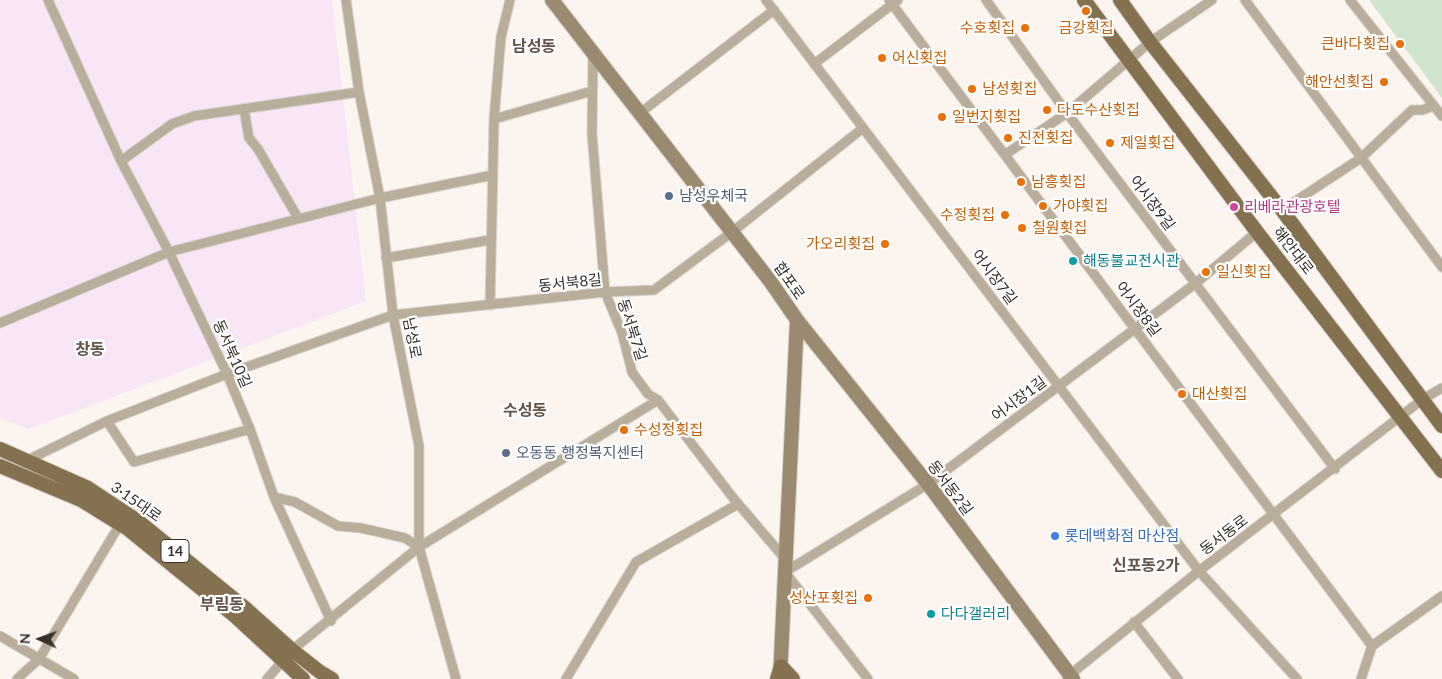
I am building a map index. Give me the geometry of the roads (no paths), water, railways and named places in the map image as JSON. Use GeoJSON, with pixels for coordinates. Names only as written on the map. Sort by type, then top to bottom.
{"type":"FeatureCollection","features":[{"type":"Feature","properties":{"kind":"main road","name":"합포로"},"geometry":{"type":"LineString","coordinates":[[552,0],[732,232],[797,320],[779,675]]}},
{"type":"Feature","properties":{"kind":"main road","name":"해안대로"},"geometry":{"type":"LineString","coordinates":[[1084,0],[1257,232],[1442,471]]}},
{"type":"Feature","properties":{"kind":"main road","name":"해안대로"},"geometry":{"type":"LineString","coordinates":[[1120,0],[1150,42],[1282,210],[1442,426]]}},
{"type":"Feature","properties":{"kind":"main road","name":"동서동2길"},"geometry":{"type":"LineString","coordinates":[[797,320],[928,484],[1070,678]]}},
{"type":"Feature","properties":{"kind":"main road","name":"3·15대로"},"geometry":{"type":"LineString","coordinates":[[0,450],[28,460],[88,488],[138,521],[245,608],[292,650],[332,679]]}},
{"type":"Feature","properties":{"kind":"main road","name":"3·15대로"},"geometry":{"type":"LineString","coordinates":[[4,471],[81,500],[120,524],[235,616],[303,679]]}},
{"type":"Feature","properties":{"kind":"main road"},"geometry":{"type":"LineString","coordinates":[[779,675],[793,679]]}},
{"type":"Feature","properties":{"kind":"street","name":"동서북10길"},"geometry":{"type":"LineString","coordinates":[[48,0],[121,160],[169,252],[227,374],[250,429],[274,497],[331,621]]}},
{"type":"Feature","properties":{"kind":"street","name":"남성로"},"geometry":{"type":"LineString","coordinates":[[346,0],[359,92],[380,198],[393,315],[419,446],[419,547],[456,679]]}},
{"type":"Feature","properties":{"kind":"street"},"geometry":{"type":"LineString","coordinates":[[490,305],[494,118],[501,37],[510,0]]}},
{"type":"Feature","properties":{"kind":"street","name":"어시장7길"},"geometry":{"type":"LineString","coordinates":[[766,0],[1199,571],[1297,679]]}},
{"type":"Feature","properties":{"kind":"street","name":"어시장9길"},"geometry":{"type":"LineString","coordinates":[[986,0],[1067,113],[1335,469]]}},
{"type":"Feature","properties":{"kind":"street"},"geometry":{"type":"LineString","coordinates":[[1006,154],[1067,113],[1150,42],[1212,0]]}},
{"type":"Feature","properties":{"kind":"street"},"geometry":{"type":"LineString","coordinates":[[1244,0],[1442,267]]}},
{"type":"Feature","properties":{"kind":"street"},"geometry":{"type":"LineString","coordinates":[[1350,0],[1442,116]]}},
{"type":"Feature","properties":{"kind":"street"},"geometry":{"type":"LineString","coordinates":[[814,64],[893,1]]}},
{"type":"Feature","properties":{"kind":"street","name":"어시장8길"},"geometry":{"type":"LineString","coordinates":[[893,1],[1372,646]]}},
{"type":"Feature","properties":{"kind":"street"},"geometry":{"type":"LineString","coordinates":[[640,113],[774,10]]}},
{"type":"Feature","properties":{"kind":"street","name":"동서북7길"},"geometry":{"type":"LineString","coordinates":[[593,54],[592,134],[605,292],[622,333],[632,372],[648,394],[658,400],[786,566],[868,679]]}},
{"type":"Feature","properties":{"kind":"street"},"geometry":{"type":"LineString","coordinates":[[494,118],[592,91]]}},
{"type":"Feature","properties":{"kind":"street"},"geometry":{"type":"LineString","coordinates":[[121,160],[172,124],[194,116],[359,92]]}},
{"type":"Feature","properties":{"kind":"street"},"geometry":{"type":"LineString","coordinates":[[1282,210],[1361,158],[1412,110],[1422,110],[1433,106]]}},
{"type":"Feature","properties":{"kind":"street"},"geometry":{"type":"LineString","coordinates":[[244,110],[249,138],[258,148],[298,218]]}},
{"type":"Feature","properties":{"kind":"street","name":"동서북8길"},"geometry":{"type":"LineString","coordinates":[[28,460],[107,421],[227,374],[393,315],[605,292],[654,290],[732,232],[863,128]]}},
{"type":"Feature","properties":{"kind":"street"},"geometry":{"type":"LineString","coordinates":[[0,323],[169,252],[380,198],[492,175]]}},
{"type":"Feature","properties":{"kind":"street","name":"어시장1길"},"geometry":{"type":"LineString","coordinates":[[786,566],[928,484],[1196,282],[1257,232]]}},
{"type":"Feature","properties":{"kind":"street"},"geometry":{"type":"LineString","coordinates":[[386,258],[490,240]]}},
{"type":"Feature","properties":{"kind":"street","name":"동서동로"},"geometry":{"type":"LineString","coordinates":[[1070,678],[1134,622],[1199,571],[1335,469],[1401,416],[1442,388]]}},
{"type":"Feature","properties":{"kind":"street"},"geometry":{"type":"LineString","coordinates":[[267,679],[292,650],[331,621],[419,547],[658,400]]}},
{"type":"Feature","properties":{"kind":"street"},"geometry":{"type":"LineString","coordinates":[[107,421],[134,462],[250,429]]}},
{"type":"Feature","properties":{"kind":"street"},"geometry":{"type":"LineString","coordinates":[[274,497],[295,502],[338,526],[361,528],[405,538],[419,547]]}},
{"type":"Feature","properties":{"kind":"street"},"geometry":{"type":"LineString","coordinates":[[566,679],[636,562],[738,504]]}},
{"type":"Feature","properties":{"kind":"street"},"geometry":{"type":"LineString","coordinates":[[17,679],[39,659],[120,524]]}},
{"type":"Feature","properties":{"kind":"street"},"geometry":{"type":"LineString","coordinates":[[1361,679],[1372,646],[1442,596]]}},
{"type":"Feature","properties":{"kind":"street"},"geometry":{"type":"LineString","coordinates":[[1134,622],[1178,679]]}},
{"type":"Feature","properties":{"kind":"street"},"geometry":{"type":"LineString","coordinates":[[0,636],[74,679]]}},
{"type":"Feature","properties":{"kind":"place","name":"금강횟집"},"geometry":{"type":"Point","coordinates":[1086,11]}},
{"type":"Feature","properties":{"kind":"place","name":"수호횟집"},"geometry":{"type":"Point","coordinates":[1025,28]}},
{"type":"Feature","properties":{"kind":"place","name":"큰바다횟집"},"geometry":{"type":"Point","coordinates":[1400,44]}},
{"type":"Feature","properties":{"kind":"place","name":"어신횟집"},"geometry":{"type":"Point","coordinates":[882,58]}},
{"type":"Feature","properties":{"kind":"place","name":"해안선횟집"},"geometry":{"type":"Point","coordinates":[1384,82]}},
{"type":"Feature","properties":{"kind":"place","name":"남성횟집"},"geometry":{"type":"Point","coordinates":[972,89]}},
{"type":"Feature","properties":{"kind":"place","name":"다도수산횟집"},"geometry":{"type":"Point","coordinates":[1047,110]}},
{"type":"Feature","properties":{"kind":"place","name":"일번지횟집"},"geometry":{"type":"Point","coordinates":[942,117]}},
{"type":"Feature","properties":{"kind":"place","name":"진전횟집"},"geometry":{"type":"Point","coordinates":[1008,138]}},
{"type":"Feature","properties":{"kind":"place","name":"제일횟집"},"geometry":{"type":"Point","coordinates":[1110,143]}},
{"type":"Feature","properties":{"kind":"place","name":"남흥횟집"},"geometry":{"type":"Point","coordinates":[1021,182]}},
{"type":"Feature","properties":{"kind":"place","name":"남성우체국"},"geometry":{"type":"Point","coordinates":[669,196]}},
{"type":"Feature","properties":{"kind":"place","name":"가야횟집"},"geometry":{"type":"Point","coordinates":[1043,206]}},
{"type":"Feature","properties":{"kind":"place","name":"리베라관광호텔"},"geometry":{"type":"Point","coordinates":[1234,207]}},
{"type":"Feature","properties":{"kind":"place","name":"수정횟집"},"geometry":{"type":"Point","coordinates":[1005,215]}},
{"type":"Feature","properties":{"kind":"place","name":"칠원횟집"},"geometry":{"type":"Point","coordinates":[1022,228]}},
{"type":"Feature","properties":{"kind":"place","name":"가오리횟집"},"geometry":{"type":"Point","coordinates":[885,244]}},
{"type":"Feature","properties":{"kind":"place","name":"해동불교전시관"},"geometry":{"type":"Point","coordinates":[1073,261]}},
{"type":"Feature","properties":{"kind":"place","name":"일신횟집"},"geometry":{"type":"Point","coordinates":[1206,272]}},
{"type":"Feature","properties":{"kind":"place","name":"대산횟집"},"geometry":{"type":"Point","coordinates":[1182,394]}},
{"type":"Feature","properties":{"kind":"place","name":"수성정횟집"},"geometry":{"type":"Point","coordinates":[624,430]}},
{"type":"Feature","properties":{"kind":"place","name":"오동동 행정복지센터"},"geometry":{"type":"Point","coordinates":[506,453]}},
{"type":"Feature","properties":{"kind":"place","name":"롯데백화점 마산점"},"geometry":{"type":"Point","coordinates":[1055,536]}},
{"type":"Feature","properties":{"kind":"place","name":"성산포횟집"},"geometry":{"type":"Point","coordinates":[868,598]}},
{"type":"Feature","properties":{"kind":"place","name":"다다갤러리"},"geometry":{"type":"Point","coordinates":[931,614]}},
{"type":"Feature","properties":{"kind":"district","name":"남성동"},"geometry":{"type":"Point","coordinates":[534,47]}},
{"type":"Feature","properties":{"kind":"district","name":"창동"},"geometry":{"type":"Point","coordinates":[90,350]}},
{"type":"Feature","properties":{"kind":"district","name":"수성동"},"geometry":{"type":"Point","coordinates":[525,411]}},
{"type":"Feature","properties":{"kind":"district","name":"신포동2가"},"geometry":{"type":"Point","coordinates":[1146,566]}},
{"type":"Feature","properties":{"kind":"district","name":"부림동"},"geometry":{"type":"Point","coordinates":[222,605]}}]}
